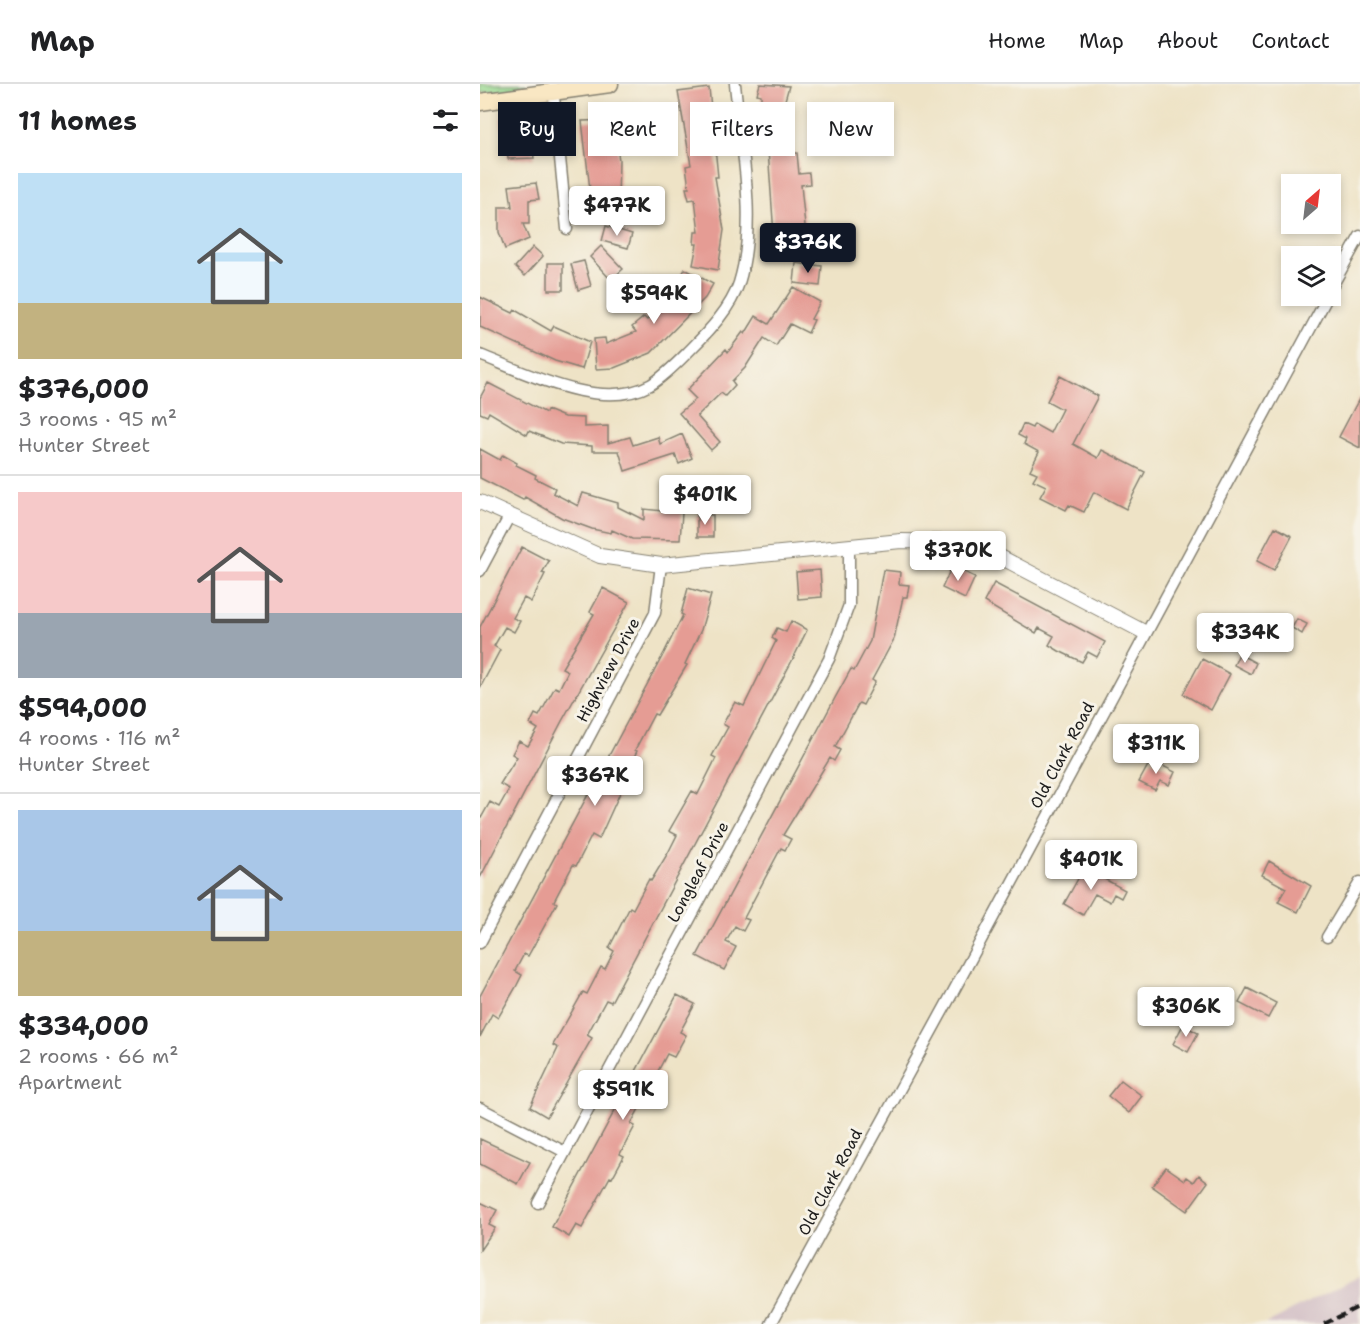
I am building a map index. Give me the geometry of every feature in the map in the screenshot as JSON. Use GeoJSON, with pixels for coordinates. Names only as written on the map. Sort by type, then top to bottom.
{"type":"FeatureCollection","features":[{"type":"Feature","properties":{"kind":"main road"},"geometry":{"type":"LineString","coordinates":[[480,102],[553,87],[610,84]]}},
{"type":"Feature","properties":{"kind":"street"},"geometry":{"type":"LineString","coordinates":[[480,355],[567,389],[626,393],[656,380],[712,328],[738,285],[746,250],[747,208],[735,84]]}},
{"type":"Feature","properties":{"kind":"street"},"geometry":{"type":"LineString","coordinates":[[553,87],[567,229]]}},
{"type":"Feature","properties":{"kind":"street"},"geometry":{"type":"LineString","coordinates":[[1341,270],[1360,236]]}},
{"type":"Feature","properties":{"kind":"street","name":"Old Clark Road"},"geometry":{"type":"LineString","coordinates":[[771,1324],[956,987],[1144,632],[1323,306]]}},
{"type":"Feature","properties":{"kind":"street"},"geometry":{"type":"LineString","coordinates":[[480,502],[600,556],[661,565],[901,541],[958,542],[987,550],[1144,632]]}},
{"type":"Feature","properties":{"kind":"street"},"geometry":{"type":"LineString","coordinates":[[480,571],[510,515]]}},
{"type":"Feature","properties":{"kind":"street","name":"Longleaf Drive"},"geometry":{"type":"LineString","coordinates":[[538,1203],[829,659],[849,605],[849,546]]}},
{"type":"Feature","properties":{"kind":"street","name":"Highview Drive"},"geometry":{"type":"LineString","coordinates":[[480,943],[655,613],[661,565]]}},
{"type":"Feature","properties":{"kind":"street"},"geometry":{"type":"LineString","coordinates":[[1327,937],[1360,882]]}},
{"type":"Feature","properties":{"kind":"street"},"geometry":{"type":"LineString","coordinates":[[480,1108],[566,1152]]}},
{"type":"Feature","properties":{"kind":"shaded area"},"geometry":{"type":"Polygon","coordinates":[[[1360,1276],[1360,1324],[1265,1324],[1360,1276]]]}},
{"type":"Feature","properties":{"kind":"green space"},"geometry":{"type":"Polygon","coordinates":[[[480,84],[527,84],[515,89],[480,93],[480,84]]]}},
{"type":"Feature","properties":{"kind":"building"},"geometry":{"type":"Polygon","coordinates":[[[760,84],[789,86],[785,102],[761,102],[761,95],[757,94],[760,84]]]}},
{"type":"Feature","properties":{"kind":"building"},"geometry":{"type":"Polygon","coordinates":[[[709,88],[710,102],[690,102],[690,156],[716,156],[718,177],[715,177],[724,230],[718,270],[693,265],[697,244],[694,244],[695,232],[699,232],[695,199],[689,200],[686,188],[689,188],[686,166],[691,165],[678,92],[709,88]]]}},
{"type":"Feature","properties":{"kind":"building"},"geometry":{"type":"Polygon","coordinates":[[[582,121],[588,121],[588,156],[618,156],[618,202],[634,200],[635,216],[605,219],[603,198],[591,198],[582,121]]]}},
{"type":"Feature","properties":{"kind":"building"},"geometry":{"type":"Polygon","coordinates":[[[797,153],[799,174],[809,173],[810,184],[801,185],[806,236],[803,259],[788,257],[791,233],[774,235],[768,156],[795,156],[797,153]]]}},
{"type":"Feature","properties":{"kind":"building"},"geometry":{"type":"Polygon","coordinates":[[[508,156],[534,156],[534,158],[508,159],[508,156]]]}},
{"type":"Feature","properties":{"kind":"building"},"geometry":{"type":"Polygon","coordinates":[[[536,183],[539,199],[529,200],[529,224],[523,224],[529,239],[505,249],[499,232],[499,207],[512,207],[509,186],[536,183]]]}},
{"type":"Feature","properties":{"kind":"building"},"geometry":{"type":"Polygon","coordinates":[[[606,226],[632,234],[628,248],[602,241],[606,226]]]}},
{"type":"Feature","properties":{"kind":"building"},"geometry":{"type":"Polygon","coordinates":[[[601,246],[623,269],[611,280],[590,257],[601,246]]]}},
{"type":"Feature","properties":{"kind":"building"},"geometry":{"type":"Polygon","coordinates":[[[533,247],[543,256],[525,276],[515,267],[533,247]]]}},
{"type":"Feature","properties":{"kind":"building"},"geometry":{"type":"Polygon","coordinates":[[[584,261],[591,286],[578,290],[571,264],[584,261]]]}},
{"type":"Feature","properties":{"kind":"building"},"geometry":{"type":"Polygon","coordinates":[[[548,263],[563,263],[563,290],[548,290],[548,263]]]}},
{"type":"Feature","properties":{"kind":"building"},"geometry":{"type":"Polygon","coordinates":[[[796,263],[822,266],[820,286],[794,283],[796,263]]]}},
{"type":"Feature","properties":{"kind":"building"},"geometry":{"type":"Polygon","coordinates":[[[685,269],[713,284],[705,298],[651,353],[614,368],[596,369],[594,339],[605,338],[606,344],[636,332],[632,327],[644,317],[647,320],[684,283],[679,280],[685,269]]]}},
{"type":"Feature","properties":{"kind":"building"},"geometry":{"type":"Polygon","coordinates":[[[793,287],[820,302],[811,319],[814,320],[808,333],[790,324],[776,346],[764,338],[745,368],[732,381],[735,385],[725,396],[721,393],[697,416],[720,442],[711,450],[679,413],[696,399],[687,390],[726,349],[728,352],[743,332],[745,334],[756,316],[769,324],[793,287]]]}},
{"type":"Feature","properties":{"kind":"building"},"geometry":{"type":"Polygon","coordinates":[[[480,297],[513,313],[515,310],[551,331],[554,326],[590,342],[582,369],[555,361],[480,327],[480,297]]]}},
{"type":"Feature","properties":{"kind":"building"},"geometry":{"type":"Polygon","coordinates":[[[1060,376],[1098,396],[1073,444],[1098,458],[1102,450],[1145,472],[1126,509],[1094,492],[1084,512],[1069,505],[1066,510],[1040,497],[1046,486],[1033,480],[1037,473],[1030,470],[1039,452],[1024,444],[1026,439],[1018,435],[1023,424],[1032,428],[1034,424],[1050,433],[1062,409],[1047,401],[1060,376]]]}},
{"type":"Feature","properties":{"kind":"building"},"geometry":{"type":"Polygon","coordinates":[[[488,383],[546,413],[547,410],[564,417],[584,418],[584,427],[608,426],[608,443],[630,437],[633,445],[658,437],[660,444],[682,434],[692,458],[679,464],[675,455],[625,471],[619,451],[592,451],[592,446],[561,444],[529,431],[527,435],[489,412],[487,416],[480,413],[480,398],[488,383]]]}},
{"type":"Feature","properties":{"kind":"building"},"geometry":{"type":"Polygon","coordinates":[[[1360,397],[1360,448],[1339,437],[1360,397]]]}},
{"type":"Feature","properties":{"kind":"building"},"geometry":{"type":"Polygon","coordinates":[[[480,449],[500,460],[503,455],[517,463],[516,465],[536,475],[535,478],[555,488],[553,493],[578,506],[583,493],[618,503],[618,507],[644,520],[644,509],[682,513],[680,540],[632,539],[612,530],[611,533],[592,529],[562,518],[525,497],[523,500],[480,478],[480,449]]]}},
{"type":"Feature","properties":{"kind":"building"},"geometry":{"type":"Polygon","coordinates":[[[697,515],[713,515],[713,537],[697,537],[697,515]]]}},
{"type":"Feature","properties":{"kind":"building"},"geometry":{"type":"Polygon","coordinates":[[[1275,527],[1292,536],[1274,570],[1257,561],[1275,527]]]}},
{"type":"Feature","properties":{"kind":"building"},"geometry":{"type":"Polygon","coordinates":[[[522,547],[549,561],[531,602],[524,598],[513,618],[520,621],[514,632],[505,627],[494,646],[500,650],[480,688],[480,627],[522,547]]]}},
{"type":"Feature","properties":{"kind":"building"},"geometry":{"type":"Polygon","coordinates":[[[952,566],[975,577],[965,599],[942,588],[952,566]]]}},
{"type":"Feature","properties":{"kind":"building"},"geometry":{"type":"Polygon","coordinates":[[[820,570],[822,597],[798,599],[796,572],[820,570]]]}},
{"type":"Feature","properties":{"kind":"building"},"geometry":{"type":"Polygon","coordinates":[[[883,570],[900,572],[899,584],[909,585],[907,597],[903,597],[894,639],[872,680],[875,682],[863,705],[859,703],[835,747],[840,750],[834,761],[830,758],[783,835],[791,839],[785,850],[781,848],[744,918],[749,920],[743,931],[735,926],[726,942],[736,947],[724,970],[697,956],[835,698],[851,669],[854,671],[870,641],[883,570]]]}},
{"type":"Feature","properties":{"kind":"building"},"geometry":{"type":"Polygon","coordinates":[[[994,583],[1105,642],[1097,657],[1088,652],[1082,662],[1059,651],[1049,645],[1054,636],[1039,628],[1036,633],[984,602],[994,583]]]}},
{"type":"Feature","properties":{"kind":"building"},"geometry":{"type":"Polygon","coordinates":[[[603,588],[629,602],[562,721],[480,878],[480,820],[490,802],[499,807],[509,789],[500,784],[517,757],[512,754],[519,741],[528,746],[538,729],[530,724],[535,714],[539,716],[555,687],[559,689],[568,671],[562,668],[594,614],[590,612],[603,588]]]}},
{"type":"Feature","properties":{"kind":"building"},"geometry":{"type":"Polygon","coordinates":[[[688,588],[711,595],[701,630],[685,664],[687,665],[657,715],[654,714],[635,750],[637,751],[621,782],[624,784],[599,839],[592,835],[576,866],[573,865],[554,901],[557,903],[528,956],[524,954],[515,971],[522,975],[516,987],[498,1018],[492,1014],[480,1037],[480,996],[664,653],[683,615],[681,614],[688,588]]]}},
{"type":"Feature","properties":{"kind":"building"},"geometry":{"type":"Polygon","coordinates":[[[1297,619],[1307,624],[1302,634],[1292,628],[1297,619]]]}},
{"type":"Feature","properties":{"kind":"building"},"geometry":{"type":"Polygon","coordinates":[[[791,621],[807,630],[794,657],[611,1002],[606,1000],[587,1035],[592,1038],[547,1117],[530,1107],[558,1048],[553,1045],[583,992],[587,994],[601,967],[605,969],[614,951],[609,948],[630,907],[633,909],[649,879],[651,881],[668,853],[677,835],[669,831],[692,791],[698,794],[716,758],[712,756],[728,727],[723,724],[735,702],[744,706],[776,641],[772,638],[777,628],[786,632],[791,621]]]}},
{"type":"Feature","properties":{"kind":"building"},"geometry":{"type":"Polygon","coordinates":[[[1239,654],[1256,663],[1251,674],[1234,665],[1239,654]]]}},
{"type":"Feature","properties":{"kind":"building"},"geometry":{"type":"Polygon","coordinates":[[[1202,659],[1230,674],[1211,710],[1183,694],[1202,659]]]}},
{"type":"Feature","properties":{"kind":"building"},"geometry":{"type":"Polygon","coordinates":[[[1151,760],[1175,772],[1169,785],[1160,781],[1155,790],[1139,782],[1151,760]]]}},
{"type":"Feature","properties":{"kind":"building"},"geometry":{"type":"Polygon","coordinates":[[[1269,861],[1311,886],[1298,912],[1278,902],[1286,888],[1262,875],[1269,861]]]}},
{"type":"Feature","properties":{"kind":"building"},"geometry":{"type":"Polygon","coordinates":[[[1084,868],[1125,890],[1121,898],[1114,894],[1110,902],[1095,894],[1083,915],[1064,904],[1084,868]]]}},
{"type":"Feature","properties":{"kind":"building"},"geometry":{"type":"Polygon","coordinates":[[[1247,988],[1276,1003],[1268,1018],[1239,1003],[1247,988]]]}},
{"type":"Feature","properties":{"kind":"building"},"geometry":{"type":"Polygon","coordinates":[[[677,995],[695,1004],[680,1032],[686,1035],[674,1057],[667,1054],[657,1073],[663,1076],[657,1087],[652,1084],[631,1124],[635,1126],[620,1154],[624,1156],[612,1178],[610,1177],[582,1228],[576,1225],[569,1237],[552,1227],[677,995]]]}},
{"type":"Feature","properties":{"kind":"building"},"geometry":{"type":"Polygon","coordinates":[[[1183,1025],[1198,1033],[1188,1052],[1173,1044],[1183,1025]]]}},
{"type":"Feature","properties":{"kind":"building"},"geometry":{"type":"Polygon","coordinates":[[[1121,1080],[1142,1096],[1129,1113],[1108,1096],[1121,1080]]]}},
{"type":"Feature","properties":{"kind":"building"},"geometry":{"type":"Polygon","coordinates":[[[480,1139],[530,1162],[518,1184],[480,1164],[480,1139]]]}},
{"type":"Feature","properties":{"kind":"building"},"geometry":{"type":"Polygon","coordinates":[[[1166,1167],[1185,1180],[1187,1177],[1194,1182],[1199,1175],[1208,1182],[1187,1211],[1152,1186],[1166,1167]]]}},
{"type":"Feature","properties":{"kind":"building"},"geometry":{"type":"Polygon","coordinates":[[[480,1202],[497,1210],[489,1225],[495,1228],[480,1250],[480,1202]]]}},
{"type":"Feature","properties":{"kind":"railway"},"geometry":{"type":"LineString","coordinates":[[1324,1324],[1360,1306]]}}]}
